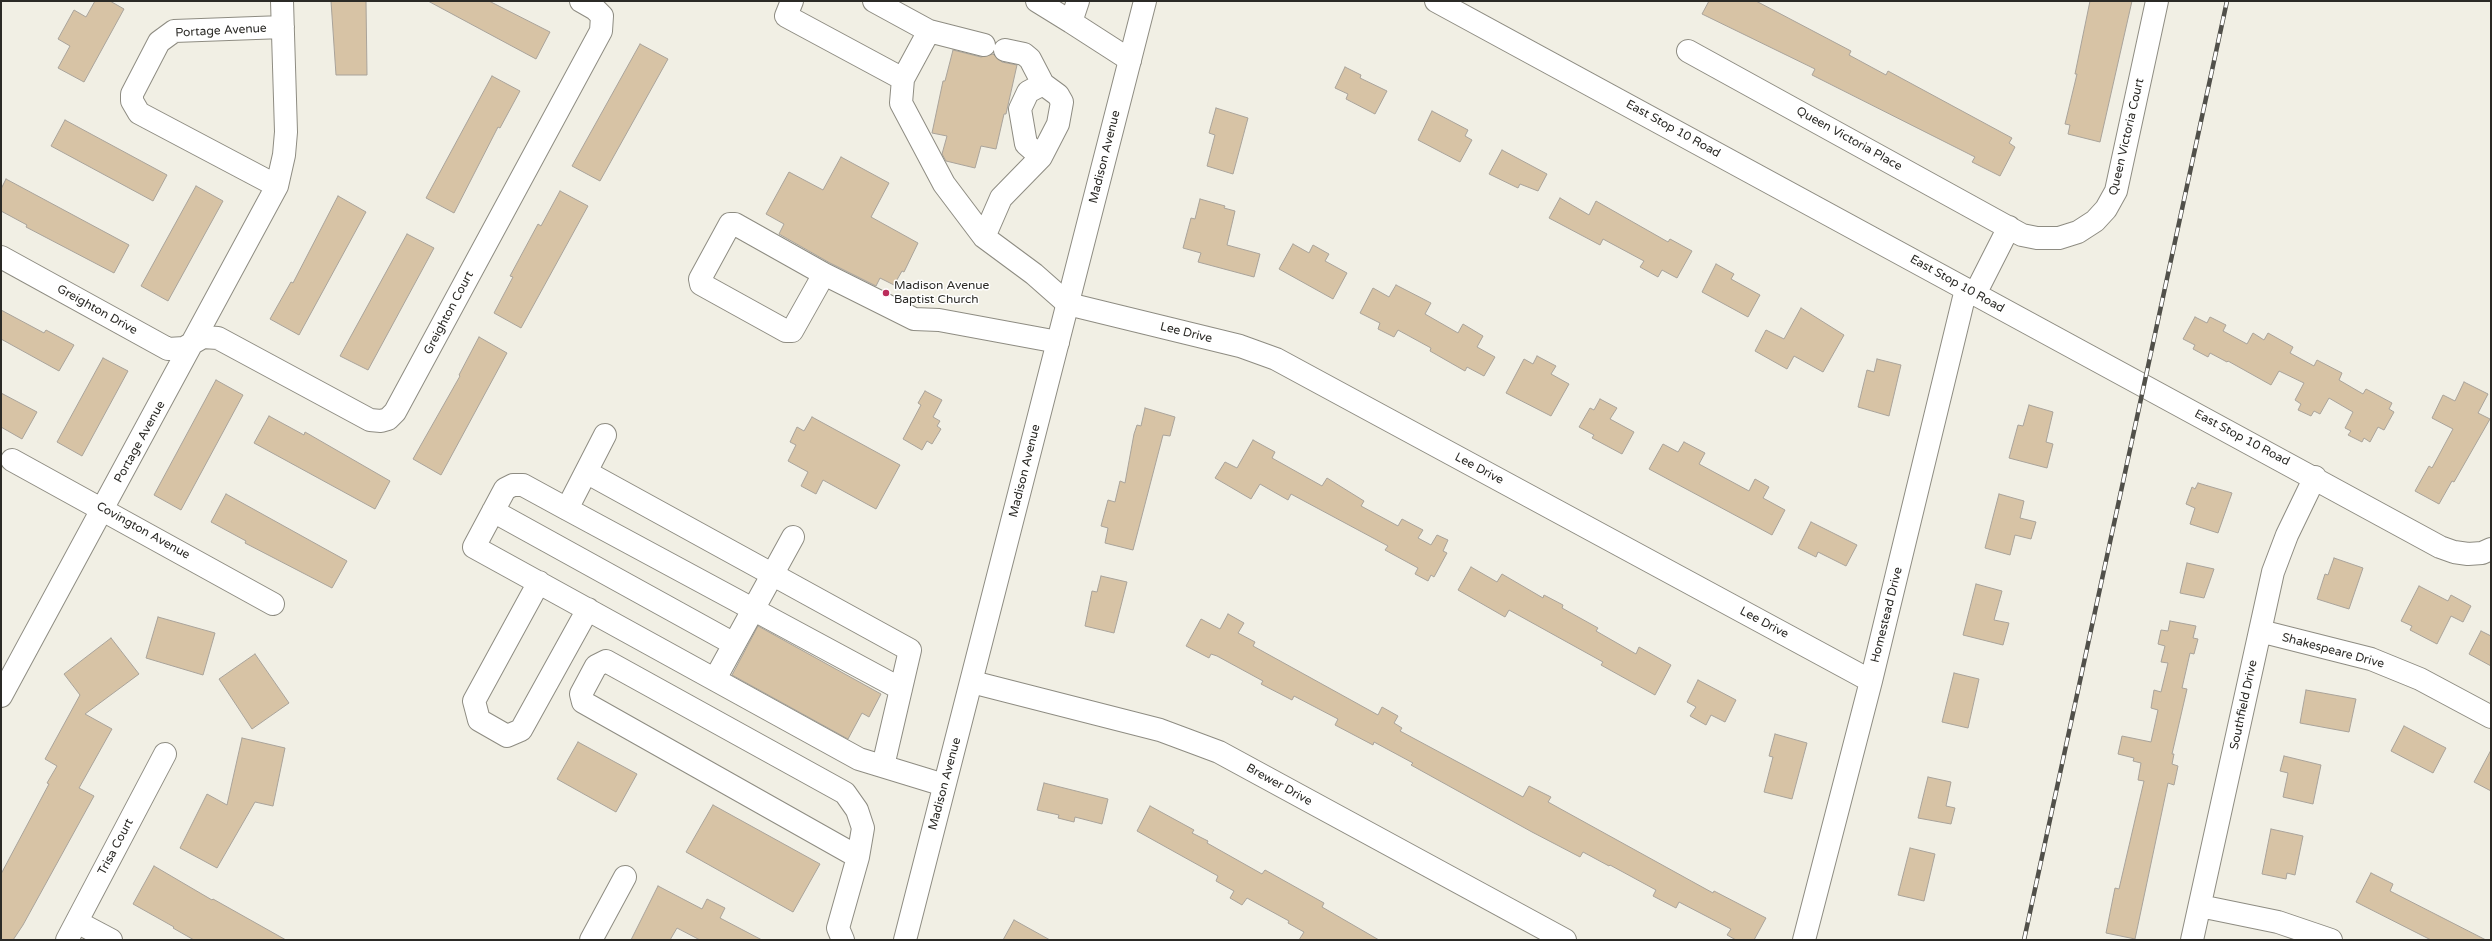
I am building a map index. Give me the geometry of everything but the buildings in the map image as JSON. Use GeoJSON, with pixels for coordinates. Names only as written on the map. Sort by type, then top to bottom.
{"type":"FeatureCollection","features":[{"type":"Feature","properties":{"kind":"street","name":"Portage Avenue"},"geometry":{"type":"LineString","coordinates":[[1,696],[277,186],[285,148],[282,1]]}},
{"type":"Feature","properties":{"kind":"street","name":"Greighton Court"},"geometry":{"type":"LineString","coordinates":[[195,340],[203,338],[218,338],[370,420],[381,421],[388,419],[399,405],[601,31],[602,16],[581,1]]}},
{"type":"Feature","properties":{"kind":"street"},"geometry":{"type":"LineString","coordinates":[[792,1],[786,16],[903,79]]}},
{"type":"Feature","properties":{"kind":"street"},"geometry":{"type":"LineString","coordinates":[[874,1],[929,31],[1024,54],[1030,59],[1043,84],[1058,95],[1062,102],[1058,124],[1041,157],[1001,198],[984,237]]}},
{"type":"Feature","properties":{"kind":"street"},"geometry":{"type":"LineString","coordinates":[[1037,1],[1130,60]]}},
{"type":"Feature","properties":{"kind":"street"},"geometry":{"type":"LineString","coordinates":[[1071,22],[1078,1]]}},
{"type":"Feature","properties":{"kind":"street","name":"Madison Avenue"},"geometry":{"type":"LineString","coordinates":[[905,940],[1145,1]]}},
{"type":"Feature","properties":{"kind":"street","name":"Queen Victoria Court"},"geometry":{"type":"LineString","coordinates":[[2009,227],[2022,234],[2037,238],[2059,238],[2087,228],[2099,218],[2111,202],[2118,184],[2157,1]]}},
{"type":"Feature","properties":{"kind":"street","name":"East Stop 10 Road"},"geometry":{"type":"LineString","coordinates":[[1449,4],[1971,292],[2315,477],[2440,547],[2454,552],[2487,551]]}},
{"type":"Feature","properties":{"kind":"street","name":"Portage Avenue"},"geometry":{"type":"LineString","coordinates":[[277,186],[139,113],[132,101],[132,94],[160,42],[174,31],[283,27]]}},
{"type":"Feature","properties":{"kind":"street"},"geometry":{"type":"LineString","coordinates":[[929,31],[903,79],[901,103],[944,184],[984,237],[1034,274],[1068,304]]}},
{"type":"Feature","properties":{"kind":"street","name":"Queen Victoria Place"},"geometry":{"type":"LineString","coordinates":[[1688,51],[2009,227]]}},
{"type":"Feature","properties":{"kind":"street"},"geometry":{"type":"LineString","coordinates":[[1041,157],[1026,144],[1020,109],[1028,92],[1043,84]]}},
{"type":"Feature","properties":{"kind":"street"},"geometry":{"type":"LineString","coordinates":[[824,274],[792,331],[786,332],[701,284],[700,279],[730,224],[735,224],[824,274],[914,319],[939,320],[1058,342]]}},
{"type":"Feature","properties":{"kind":"street"},"geometry":{"type":"LineString","coordinates":[[1971,292],[2009,227]]}},
{"type":"Feature","properties":{"kind":"street","name":"Greighton Drive"},"geometry":{"type":"LineString","coordinates":[[1,257],[168,349],[184,348],[195,340]]}},
{"type":"Feature","properties":{"kind":"street","name":"Homestead Drive"},"geometry":{"type":"LineString","coordinates":[[1804,940],[1971,292]]}},
{"type":"Feature","properties":{"kind":"street","name":"Lee Drive"},"geometry":{"type":"LineString","coordinates":[[1068,304],[1240,346],[1276,359],[1871,681]]}},
{"type":"Feature","properties":{"kind":"street"},"geometry":{"type":"LineString","coordinates":[[567,509],[605,435]]}},
{"type":"Feature","properties":{"kind":"street","name":"Covington Avenue"},"geometry":{"type":"LineString","coordinates":[[12,460],[273,604]]}},
{"type":"Feature","properties":{"kind":"street"},"geometry":{"type":"LineString","coordinates":[[586,472],[910,650],[884,766]]}},
{"type":"Feature","properties":{"kind":"street","name":"Southfield Drive"},"geometry":{"type":"LineString","coordinates":[[2192,940],[2269,587],[2280,550],[2315,477]]}},
{"type":"Feature","properties":{"kind":"street"},"geometry":{"type":"LineString","coordinates":[[901,689],[523,485],[513,485],[505,489],[474,547],[859,759],[944,785]]}},
{"type":"Feature","properties":{"kind":"street"},"geometry":{"type":"LineString","coordinates":[[493,511],[734,644]]}},
{"type":"Feature","properties":{"kind":"street"},"geometry":{"type":"LineString","coordinates":[[715,679],[793,537]]}},
{"type":"Feature","properties":{"kind":"street"},"geometry":{"type":"LineString","coordinates":[[539,582],[474,701],[479,720],[507,736],[521,730],[588,609]]}},
{"type":"Feature","properties":{"kind":"street","name":"Shakespeare Drive"},"geometry":{"type":"LineString","coordinates":[[2260,631],[2371,659],[2420,679],[2491,717]]}},
{"type":"Feature","properties":{"kind":"street"},"geometry":{"type":"LineString","coordinates":[[843,940],[838,928],[858,857],[863,828],[857,810],[845,793],[606,661],[596,666],[581,694],[583,702],[858,857]]}},
{"type":"Feature","properties":{"kind":"street","name":"Brewer Drive"},"geometry":{"type":"LineString","coordinates":[[972,682],[1160,730],[1219,752],[1565,940]]}},
{"type":"Feature","properties":{"kind":"street","name":"Trisa Court"},"geometry":{"type":"LineString","coordinates":[[72,931],[165,754]]}},
{"type":"Feature","properties":{"kind":"street"},"geometry":{"type":"LineString","coordinates":[[590,940],[625,877]]}},
{"type":"Feature","properties":{"kind":"street"},"geometry":{"type":"LineString","coordinates":[[2200,906],[2278,922],[2330,940]]}},
{"type":"Feature","properties":{"kind":"street"},"geometry":{"type":"LineString","coordinates":[[72,931],[111,940]]}},
{"type":"Feature","properties":{"kind":"railway"},"geometry":{"type":"LineString","coordinates":[[2024,940],[2227,1]]}},
{"type":"Feature","properties":{"kind":"place","name":"Madison Avenue Baptist Church"},"geometry":{"type":"Point","coordinates":[886,293]}}]}
